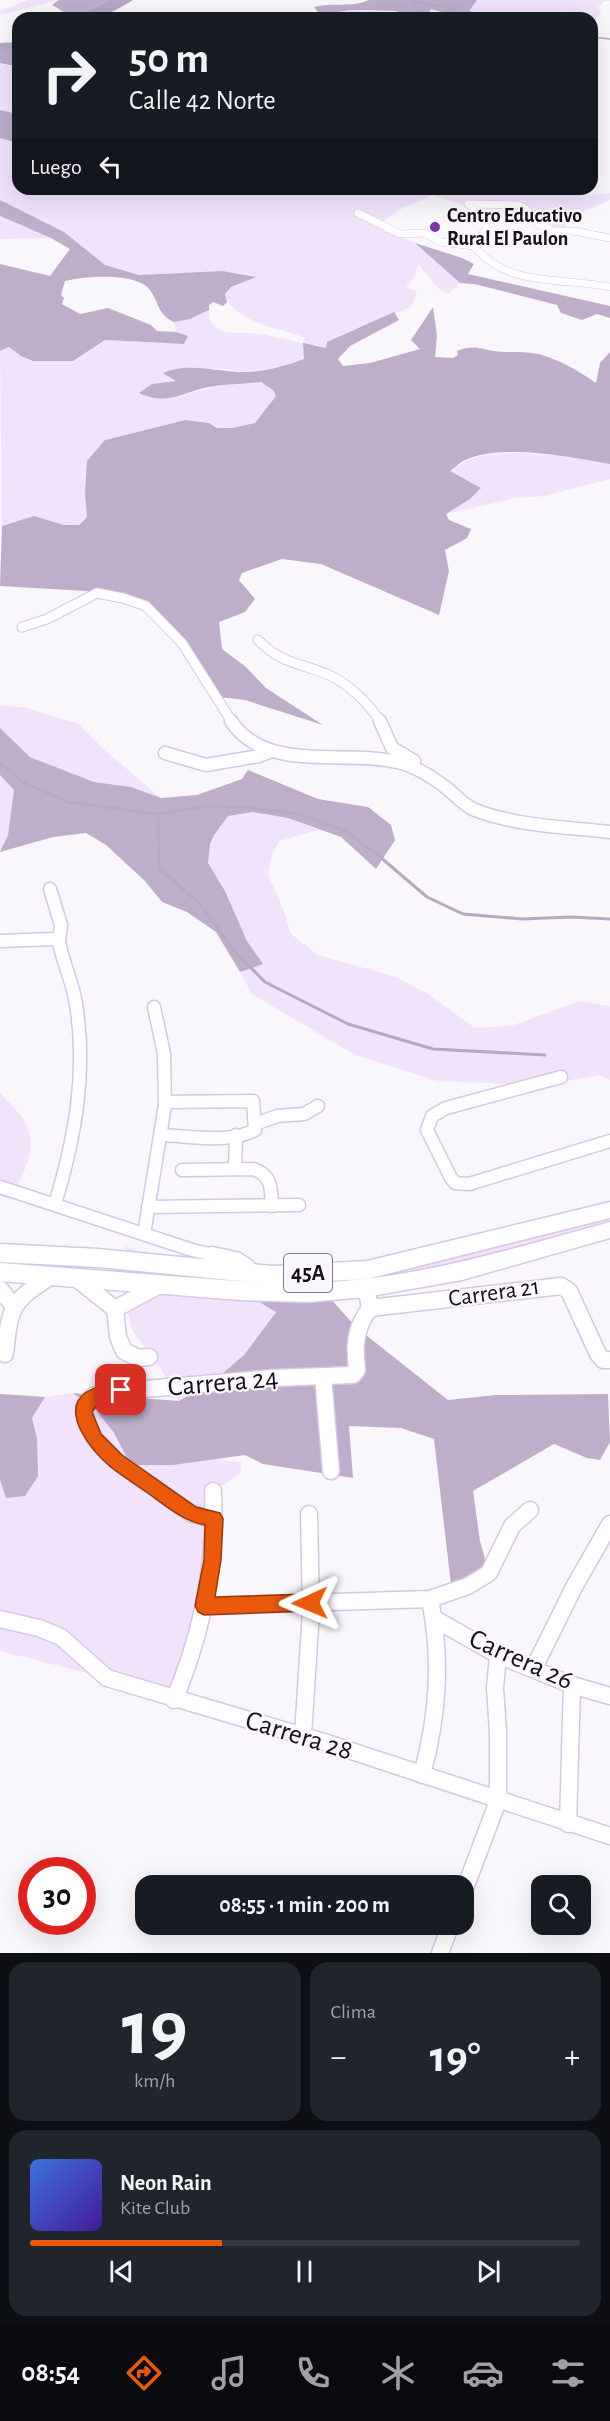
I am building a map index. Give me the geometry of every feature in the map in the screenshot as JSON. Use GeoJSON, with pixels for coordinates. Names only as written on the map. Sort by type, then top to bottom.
{"type":"FeatureCollection","features":[{"type":"Feature","properties":{"kind":"highway","name":"45A"},"geometry":{"type":"LineString","coordinates":[[0,1253],[99,1258],[249,1274],[273,1275],[367,1270],[610,1210]]}},
{"type":"Feature","properties":{"kind":"highway","name":"45A"},"geometry":{"type":"LineString","coordinates":[[0,1272],[160,1285],[309,1293],[366,1288],[462,1271],[610,1230]]}},
{"type":"Feature","properties":{"kind":"street"},"geometry":{"type":"LineString","coordinates":[[474,246],[486,229],[486,219],[468,204],[471,203],[492,206],[519,205],[526,209],[537,223],[553,231],[573,231],[610,238]]}},
{"type":"Feature","properties":{"kind":"street"},"geometry":{"type":"LineString","coordinates":[[358,213],[400,234],[424,233],[442,242],[474,246],[485,261],[509,272],[552,282],[591,283],[610,287]]}},
{"type":"Feature","properties":{"kind":"street"},"geometry":{"type":"LineString","coordinates":[[22,627],[47,619],[97,593],[123,598],[146,606],[182,643],[240,734],[251,743],[272,751],[399,762],[435,779]]}},
{"type":"Feature","properties":{"kind":"street"},"geometry":{"type":"LineString","coordinates":[[258,640],[271,653],[282,659],[329,676],[345,685],[380,722],[387,742],[393,750],[424,767],[472,809],[523,822],[610,832]]}},
{"type":"Feature","properties":{"kind":"street"},"geometry":{"type":"LineString","coordinates":[[165,753],[206,765],[259,756],[272,751]]}},
{"type":"Feature","properties":{"kind":"street"},"geometry":{"type":"LineString","coordinates":[[50,889],[50,897],[62,920],[59,942],[76,1003],[82,1065],[75,1133],[55,1204]]}},
{"type":"Feature","properties":{"kind":"street"},"geometry":{"type":"LineString","coordinates":[[0,941],[52,939],[59,942]]}},
{"type":"Feature","properties":{"kind":"street"},"geometry":{"type":"LineString","coordinates":[[144,1234],[162,1136],[165,1102],[165,1060],[154,1007]]}},
{"type":"Feature","properties":{"kind":"street"},"geometry":{"type":"LineString","coordinates":[[561,1077],[431,1114],[427,1122],[427,1130],[451,1178],[461,1185],[469,1184],[610,1141]]}},
{"type":"Feature","properties":{"kind":"street"},"geometry":{"type":"LineString","coordinates":[[162,1136],[236,1135],[251,1134],[255,1130],[253,1101],[165,1102]]}},
{"type":"Feature","properties":{"kind":"street"},"geometry":{"type":"LineString","coordinates":[[255,1124],[262,1124],[275,1116],[311,1113],[318,1106]]}},
{"type":"Feature","properties":{"kind":"street"},"geometry":{"type":"LineString","coordinates":[[235,1169],[236,1135]]}},
{"type":"Feature","properties":{"kind":"street"},"geometry":{"type":"LineString","coordinates":[[182,1170],[235,1169],[263,1172],[269,1177],[272,1206]]}},
{"type":"Feature","properties":{"kind":"street"},"geometry":{"type":"LineString","coordinates":[[0,1187],[192,1250],[236,1260],[247,1267],[249,1274]]}},
{"type":"Feature","properties":{"kind":"street"},"geometry":{"type":"LineString","coordinates":[[148,1208],[299,1205]]}},
{"type":"Feature","properties":{"kind":"street"},"geometry":{"type":"LineString","coordinates":[[5,1354],[12,1304],[23,1294],[53,1275]]}},
{"type":"Feature","properties":{"kind":"street"},"geometry":{"type":"LineString","coordinates":[[74,1277],[115,1309],[119,1343],[125,1353],[136,1359],[149,1357]]}},
{"type":"Feature","properties":{"kind":"street"},"geometry":{"type":"LineString","coordinates":[[115,1309],[160,1285]]}},
{"type":"Feature","properties":{"kind":"street","name":"Carrera 21"},"geometry":{"type":"LineString","coordinates":[[370,1308],[561,1286],[569,1291],[598,1354],[603,1360],[610,1359]]}},
{"type":"Feature","properties":{"kind":"street"},"geometry":{"type":"LineString","coordinates":[[0,1288],[12,1304]]}},
{"type":"Feature","properties":{"kind":"street"},"geometry":{"type":"LineString","coordinates":[[366,1288],[370,1308]]}},
{"type":"Feature","properties":{"kind":"street","name":"Carrera 24"},"geometry":{"type":"LineString","coordinates":[[214,1519],[192,1514],[116,1461],[95,1439],[84,1412],[84,1406],[93,1396],[121,1390],[273,1378],[353,1375],[357,1371],[354,1341],[361,1317],[370,1308]]}},
{"type":"Feature","properties":{"kind":"street"},"geometry":{"type":"LineString","coordinates":[[323,1376],[331,1471]]}},
{"type":"Feature","properties":{"kind":"street"},"geometry":{"type":"LineString","coordinates":[[174,1700],[194,1649],[213,1560],[213,1491]]}},
{"type":"Feature","properties":{"kind":"street"},"geometry":{"type":"LineString","coordinates":[[204,1606],[430,1599],[468,1586],[489,1573],[512,1526],[530,1510]]}},
{"type":"Feature","properties":{"kind":"street"},"geometry":{"type":"LineString","coordinates":[[303,1735],[310,1603],[309,1514]]}},
{"type":"Feature","properties":{"kind":"street"},"geometry":{"type":"LineString","coordinates":[[534,1668],[574,1587],[610,1524]]}},
{"type":"Feature","properties":{"kind":"street"},"geometry":{"type":"LineString","coordinates":[[422,1774],[435,1722],[440,1670],[435,1619],[430,1599]]}},
{"type":"Feature","properties":{"kind":"street","name":"Carrera 28"},"geometry":{"type":"LineString","coordinates":[[0,1619],[39,1628],[61,1637],[107,1678],[174,1700],[303,1735],[610,1836]]}},
{"type":"Feature","properties":{"kind":"street","name":"Carrera 26"},"geometry":{"type":"LineString","coordinates":[[435,1619],[498,1655],[572,1685],[610,1696]]}},
{"type":"Feature","properties":{"kind":"street"},"geometry":{"type":"LineString","coordinates":[[470,1875],[498,1801],[498,1732],[495,1688],[498,1655]]}},
{"type":"Feature","properties":{"kind":"street"},"geometry":{"type":"LineString","coordinates":[[568,1824],[572,1685]]}},
{"type":"Feature","properties":{"kind":"street"},"geometry":{"type":"LineString","coordinates":[[440,1953],[447,1935]]}},
{"type":"Feature","properties":{"kind":"shaded area"},"geometry":{"type":"Polygon","coordinates":[[[28,0],[59,0],[0,15],[0,11],[28,0]]]}},
{"type":"Feature","properties":{"kind":"shaded area"},"geometry":{"type":"Polygon","coordinates":[[[59,0],[108,0],[86,12],[64,12],[52,5],[59,0]]]}},
{"type":"Feature","properties":{"kind":"shaded area"},"geometry":{"type":"Polygon","coordinates":[[[108,0],[133,0],[111,12],[86,12],[108,0]]]}},
{"type":"Feature","properties":{"kind":"shaded area"},"geometry":{"type":"Polygon","coordinates":[[[369,0],[477,0],[469,11],[473,12],[441,12],[431,9],[429,12],[349,10],[318,12],[314,7],[369,0]]]}},
{"type":"Feature","properties":{"kind":"shaded area"},"geometry":{"type":"Polygon","coordinates":[[[477,0],[610,0],[604,1],[598,8],[602,10],[598,17],[598,12],[468,11],[477,0]]]}},
{"type":"Feature","properties":{"kind":"shaded area"},"geometry":{"type":"Polygon","coordinates":[[[349,10],[398,12],[337,12],[349,10]]]}},
{"type":"Feature","properties":{"kind":"shaded area"},"geometry":{"type":"Polygon","coordinates":[[[12,44],[12,66],[0,63],[0,45],[12,44]]]}},
{"type":"Feature","properties":{"kind":"shaded area"},"geometry":{"type":"Polygon","coordinates":[[[0,63],[12,67],[12,195],[433,195],[404,207],[376,226],[415,243],[460,283],[448,294],[440,290],[418,264],[415,276],[406,288],[417,291],[411,307],[343,334],[328,342],[326,348],[315,344],[304,359],[277,369],[247,372],[218,368],[173,377],[177,381],[167,382],[179,397],[197,391],[246,382],[263,383],[276,396],[256,423],[232,428],[217,428],[209,423],[185,420],[105,440],[86,480],[87,517],[79,525],[64,525],[34,516],[2,526],[0,351],[9,347],[21,356],[73,361],[105,340],[184,344],[188,336],[176,332],[174,322],[190,319],[209,310],[210,320],[214,326],[227,332],[261,334],[303,343],[304,337],[259,323],[238,312],[230,304],[225,294],[240,282],[222,271],[139,275],[105,265],[0,200],[0,63]]]}},
{"type":"Feature","properties":{"kind":"shaded area"},"geometry":{"type":"Polygon","coordinates":[[[0,110],[12,113],[12,141],[0,138],[0,110]]]}},
{"type":"Feature","properties":{"kind":"shaded area"},"geometry":{"type":"Polygon","coordinates":[[[610,193],[610,200],[564,220],[567,237],[533,223],[519,208],[469,207],[433,195],[582,196],[610,193]]]}},
{"type":"Feature","properties":{"kind":"shaded area"},"geometry":{"type":"Polygon","coordinates":[[[0,200],[64,232],[105,265],[139,275],[222,271],[256,277],[231,287],[225,294],[227,302],[223,306],[213,302],[209,305],[209,310],[190,319],[174,322],[164,316],[150,290],[134,280],[97,277],[65,281],[61,295],[64,298],[62,304],[80,314],[108,308],[151,325],[157,331],[176,332],[188,336],[184,344],[105,340],[73,361],[33,361],[9,347],[0,351],[0,264],[50,276],[70,249],[51,238],[0,216],[0,200]]]}},
{"type":"Feature","properties":{"kind":"shaded area"},"geometry":{"type":"Polygon","coordinates":[[[0,216],[51,238],[0,239],[0,216]]]}},
{"type":"Feature","properties":{"kind":"shaded area"},"geometry":{"type":"Polygon","coordinates":[[[415,243],[474,264],[468,274],[610,306],[610,318],[597,314],[582,320],[561,313],[557,305],[474,284],[460,283],[415,243]]]}},
{"type":"Feature","properties":{"kind":"shaded area"},"geometry":{"type":"Polygon","coordinates":[[[433,307],[437,336],[435,357],[453,358],[458,355],[457,351],[471,348],[532,353],[557,360],[596,383],[600,363],[610,352],[610,464],[537,453],[497,452],[465,460],[450,471],[481,488],[470,499],[446,514],[449,520],[471,529],[467,538],[445,550],[449,571],[439,615],[321,564],[282,559],[242,573],[239,580],[255,599],[245,612],[219,622],[222,649],[246,667],[266,688],[323,725],[245,700],[218,697],[195,662],[146,606],[86,591],[0,586],[2,526],[34,516],[64,525],[79,525],[87,517],[85,494],[87,461],[105,440],[185,420],[209,423],[217,428],[232,428],[255,423],[276,396],[273,390],[261,382],[204,388],[164,399],[139,393],[152,384],[176,381],[163,373],[183,368],[248,372],[276,368],[304,359],[303,343],[326,348],[327,342],[394,312],[399,320],[350,346],[338,359],[343,366],[370,363],[420,349],[411,340],[433,307]]]}},
{"type":"Feature","properties":{"kind":"shaded area"},"geometry":{"type":"Polygon","coordinates":[[[513,453],[569,456],[610,464],[610,479],[544,496],[515,498],[446,514],[470,499],[480,487],[450,472],[472,459],[513,453]]]}},
{"type":"Feature","properties":{"kind":"shaded area"},"geometry":{"type":"Polygon","coordinates":[[[0,705],[27,708],[79,724],[109,754],[161,798],[131,787],[94,782],[30,757],[0,728],[0,705]]]}},
{"type":"Feature","properties":{"kind":"shaded area"},"geometry":{"type":"Polygon","coordinates":[[[0,728],[30,757],[94,782],[131,787],[161,798],[197,795],[242,779],[248,770],[318,799],[368,807],[391,825],[395,840],[376,869],[341,837],[288,818],[253,812],[228,816],[210,844],[208,863],[225,891],[247,941],[263,964],[240,972],[216,932],[187,912],[162,902],[145,881],[106,845],[86,833],[53,837],[0,852],[8,835],[14,790],[0,775],[0,728]]]}},
{"type":"Feature","properties":{"kind":"shaded area"},"geometry":{"type":"Polygon","coordinates":[[[0,775],[14,790],[8,835],[0,853],[0,775]]]}},
{"type":"Feature","properties":{"kind":"shaded area"},"geometry":{"type":"Polygon","coordinates":[[[253,812],[288,818],[319,830],[279,841],[272,855],[268,875],[291,934],[318,955],[396,977],[428,994],[475,1028],[511,1026],[580,1001],[610,1006],[610,1080],[600,1075],[562,1082],[511,1084],[438,1081],[355,1055],[252,994],[240,972],[263,964],[247,941],[225,891],[208,863],[210,844],[228,816],[253,812]]]}},
{"type":"Feature","properties":{"kind":"shaded area"},"geometry":{"type":"Polygon","coordinates":[[[0,1093],[25,1122],[31,1142],[28,1161],[11,1199],[0,1196],[0,1093]]]}},
{"type":"Feature","properties":{"kind":"shaded area"},"geometry":{"type":"Polygon","coordinates":[[[610,1206],[610,1228],[374,1290],[253,1298],[276,1311],[244,1355],[216,1379],[179,1401],[161,1369],[132,1330],[121,1284],[126,1246],[180,1268],[356,1266],[610,1206]]]}},
{"type":"Feature","properties":{"kind":"shaded area"},"geometry":{"type":"Polygon","coordinates":[[[328,1296],[357,1328],[448,1400],[496,1395],[608,1394],[610,1442],[600,1460],[587,1458],[554,1444],[473,1491],[480,1541],[489,1573],[452,1593],[434,1439],[401,1428],[349,1426],[353,1478],[263,1464],[245,1455],[173,1465],[131,1465],[114,1433],[97,1411],[73,1393],[179,1401],[216,1379],[244,1355],[276,1312],[251,1297],[328,1296]]]}},
{"type":"Feature","properties":{"kind":"shaded area"},"geometry":{"type":"Polygon","coordinates":[[[73,1393],[97,1411],[114,1433],[173,1465],[213,1458],[241,1463],[240,1474],[213,1491],[214,1534],[174,1700],[107,1678],[0,1651],[0,1480],[6,1498],[37,1438],[32,1418],[45,1397],[73,1393]]]}},
{"type":"Feature","properties":{"kind":"shaded area"},"geometry":{"type":"Polygon","coordinates":[[[0,1394],[45,1397],[32,1418],[37,1438],[38,1476],[25,1496],[6,1498],[0,1480],[0,1394]]]}},
{"type":"Feature","properties":{"kind":"waterway"},"geometry":{"type":"LineString","coordinates":[[411,0],[456,12]]}},
{"type":"Feature","properties":{"kind":"waterway"},"geometry":{"type":"LineString","coordinates":[[414,2],[415,8],[419,12]]}},
{"type":"Feature","properties":{"kind":"waterway"},"geometry":{"type":"LineString","coordinates":[[598,38],[610,39]]}},
{"type":"Feature","properties":{"kind":"waterway"},"geometry":{"type":"LineString","coordinates":[[0,46],[12,45]]}},
{"type":"Feature","properties":{"kind":"waterway"},"geometry":{"type":"LineString","coordinates":[[0,763],[23,782],[67,802],[158,814]]}},
{"type":"Feature","properties":{"kind":"waterway"},"geometry":{"type":"LineString","coordinates":[[158,814],[206,806],[245,807],[299,814],[345,831],[379,856],[427,897],[463,914],[522,919],[571,917],[610,919]]}},
{"type":"Feature","properties":{"kind":"waterway"},"geometry":{"type":"LineString","coordinates":[[158,814],[159,868],[201,905],[234,951],[265,982],[348,1024],[433,1049],[545,1055]]}},
{"type":"Feature","properties":{"kind":"place","name":"Centro Educativo Rural El Paulon"},"geometry":{"type":"Point","coordinates":[435,227]}},
{"type":"Feature","properties":{"kind":"route"},"geometry":{"type":"LineString","coordinates":[[121,1390],[93,1396],[88,1401],[84,1406],[87,1424],[95,1439],[116,1461],[192,1514],[214,1519],[213,1560],[204,1606],[310,1603]]}}]}
